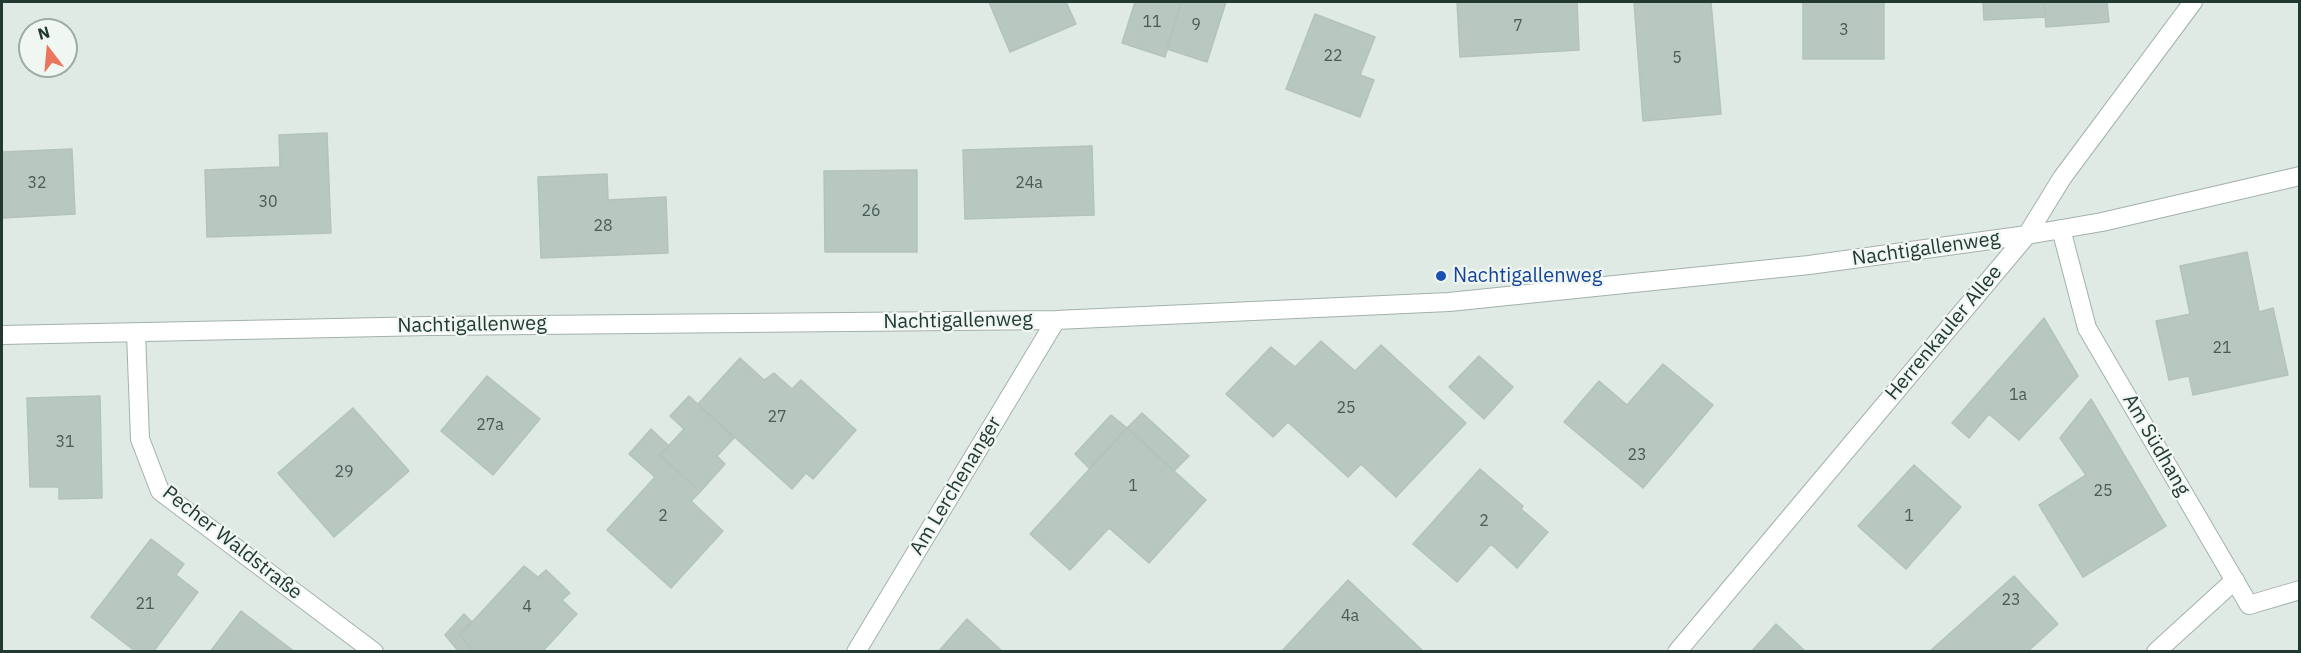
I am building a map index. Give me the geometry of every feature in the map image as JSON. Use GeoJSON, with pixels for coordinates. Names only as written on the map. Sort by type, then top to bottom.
{"type":"FeatureCollection","features":[{"type":"Feature","properties":{"kind":"street","name":"Herrenkauler Allee"},"geometry":{"type":"LineString","coordinates":[[1677,651],[2026,235],[2062,178],[2193,2]]}},
{"type":"Feature","properties":{"kind":"street","name":"Nachtigallenweg"},"geometry":{"type":"LineString","coordinates":[[2,335],[430,326],[1056,320],[1449,302],[1809,265],[2026,235],[2102,222],[2300,176]]}},
{"type":"Feature","properties":{"kind":"street","name":"Am Südhang"},"geometry":{"type":"LineString","coordinates":[[2061,229],[2087,328],[2249,605],[2300,590]]}},
{"type":"Feature","properties":{"kind":"street","name":"Am Lerchenanger"},"geometry":{"type":"LineString","coordinates":[[856,651],[1056,320]]}},
{"type":"Feature","properties":{"kind":"street","name":"Pecher Waldstraße"},"geometry":{"type":"LineString","coordinates":[[136,333],[140,439],[160,491],[374,651]]}},
{"type":"Feature","properties":{"kind":"street"},"geometry":{"type":"LineString","coordinates":[[2156,651],[2235,580]]}},
{"type":"Feature","properties":{"kind":"building"},"geometry":{"type":"Polygon","coordinates":[[[989,2],[1066,2],[1076,24],[1010,52],[989,2]]]}},
{"type":"Feature","properties":{"kind":"building"},"geometry":{"type":"Polygon","coordinates":[[[1135,2],[1181,2],[1165,57],[1122,43],[1135,2]]]}},
{"type":"Feature","properties":{"kind":"building"},"geometry":{"type":"Polygon","coordinates":[[[1181,2],[1226,2],[1207,62],[1167,49],[1181,2]]]}},
{"type":"Feature","properties":{"kind":"building"},"geometry":{"type":"Polygon","coordinates":[[[1457,2],[1577,2],[1579,50],[1460,57],[1457,2]]]}},
{"type":"Feature","properties":{"kind":"building"},"geometry":{"type":"Polygon","coordinates":[[[1634,2],[1711,2],[1721,114],[1643,121],[1634,2]]]}},
{"type":"Feature","properties":{"kind":"building"},"geometry":{"type":"Polygon","coordinates":[[[1803,2],[1884,2],[1884,59],[1803,59],[1803,2]]]}},
{"type":"Feature","properties":{"kind":"building"},"geometry":{"type":"Polygon","coordinates":[[[1983,2],[2044,2],[2045,17],[1984,20],[1983,2]]]}},
{"type":"Feature","properties":{"kind":"building"},"geometry":{"type":"Polygon","coordinates":[[[2044,2],[2107,2],[2109,22],[2046,27],[2044,2]]]}},
{"type":"Feature","properties":{"kind":"building"},"geometry":{"type":"Polygon","coordinates":[[[1315,14],[1375,37],[1360,75],[1374,80],[1360,117],[1286,89],[1315,14]]]}},
{"type":"Feature","properties":{"kind":"building"},"geometry":{"type":"Polygon","coordinates":[[[327,133],[331,233],[207,237],[205,170],[280,167],[279,135],[327,133]]]}},
{"type":"Feature","properties":{"kind":"building"},"geometry":{"type":"Polygon","coordinates":[[[1092,146],[1094,215],[965,219],[963,150],[1092,146]]]}},
{"type":"Feature","properties":{"kind":"building"},"geometry":{"type":"Polygon","coordinates":[[[72,149],[75,214],[2,218],[2,152],[72,149]]]}},
{"type":"Feature","properties":{"kind":"building"},"geometry":{"type":"Polygon","coordinates":[[[917,170],[917,252],[825,252],[824,171],[917,170]]]}},
{"type":"Feature","properties":{"kind":"building"},"geometry":{"type":"Polygon","coordinates":[[[607,174],[608,200],[666,197],[668,253],[541,258],[538,177],[607,174]]]}},
{"type":"Feature","properties":{"kind":"building"},"geometry":{"type":"Polygon","coordinates":[[[2247,252],[2259,312],[2273,308],[2288,375],[2193,395],[2189,376],[2169,380],[2156,321],[2190,314],[2180,266],[2247,252]]]}},
{"type":"Feature","properties":{"kind":"building"},"geometry":{"type":"Polygon","coordinates":[[[2044,318],[2078,376],[2019,440],[1989,414],[1969,438],[1952,423],[2044,318]]]}},
{"type":"Feature","properties":{"kind":"building"},"geometry":{"type":"Polygon","coordinates":[[[1321,341],[1355,371],[1381,345],[1466,423],[1396,497],[1361,464],[1348,477],[1288,422],[1273,437],[1226,394],[1271,347],[1295,367],[1321,341]]]}},
{"type":"Feature","properties":{"kind":"building"},"geometry":{"type":"Polygon","coordinates":[[[1479,356],[1513,387],[1484,419],[1449,387],[1479,356]]]}},
{"type":"Feature","properties":{"kind":"building"},"geometry":{"type":"Polygon","coordinates":[[[740,358],[764,380],[774,373],[792,389],[801,380],[856,430],[813,479],[806,473],[792,489],[698,404],[740,358]]]}},
{"type":"Feature","properties":{"kind":"building"},"geometry":{"type":"Polygon","coordinates":[[[1663,364],[1713,405],[1643,488],[1564,422],[1599,381],[1627,405],[1663,364]]]}},
{"type":"Feature","properties":{"kind":"building"},"geometry":{"type":"Polygon","coordinates":[[[487,376],[540,419],[493,475],[441,431],[487,376]]]}},
{"type":"Feature","properties":{"kind":"building"},"geometry":{"type":"Polygon","coordinates":[[[100,396],[102,498],[59,499],[59,487],[30,487],[27,398],[100,396]]]}},
{"type":"Feature","properties":{"kind":"building"},"geometry":{"type":"Polygon","coordinates":[[[689,396],[734,438],[717,456],[725,464],[700,492],[660,455],[684,429],[670,416],[689,396]]]}},
{"type":"Feature","properties":{"kind":"building"},"geometry":{"type":"Polygon","coordinates":[[[2091,399],[2166,526],[2083,577],[2039,505],[2086,475],[2060,438],[2091,399]]]}},
{"type":"Feature","properties":{"kind":"building"},"geometry":{"type":"Polygon","coordinates":[[[353,408],[409,471],[334,537],[278,473],[353,408]]]}},
{"type":"Feature","properties":{"kind":"building"},"geometry":{"type":"Polygon","coordinates":[[[1142,413],[1189,456],[1174,471],[1127,428],[1142,413]]]}},
{"type":"Feature","properties":{"kind":"building"},"geometry":{"type":"Polygon","coordinates":[[[1111,415],[1127,428],[1090,469],[1075,454],[1111,415]]]}},
{"type":"Feature","properties":{"kind":"building"},"geometry":{"type":"Polygon","coordinates":[[[1127,428],[1206,500],[1149,563],[1109,528],[1070,570],[1030,534],[1127,428]]]}},
{"type":"Feature","properties":{"kind":"building"},"geometry":{"type":"Polygon","coordinates":[[[651,429],[669,446],[660,455],[700,492],[691,501],[723,531],[671,588],[607,530],[655,477],[629,454],[651,429]]]}},
{"type":"Feature","properties":{"kind":"building"},"geometry":{"type":"Polygon","coordinates":[[[1914,465],[1961,507],[1906,569],[1858,526],[1914,465]]]}},
{"type":"Feature","properties":{"kind":"building"},"geometry":{"type":"Polygon","coordinates":[[[1480,469],[1523,506],[1521,509],[1548,532],[1517,568],[1491,544],[1457,582],[1413,544],[1480,469]]]}},
{"type":"Feature","properties":{"kind":"building"},"geometry":{"type":"Polygon","coordinates":[[[151,539],[184,564],[176,575],[198,592],[153,652],[136,652],[91,617],[151,539]]]}},
{"type":"Feature","properties":{"kind":"building"},"geometry":{"type":"Polygon","coordinates":[[[524,566],[538,577],[546,570],[570,593],[562,600],[577,614],[542,652],[474,652],[460,635],[524,566]]]}},
{"type":"Feature","properties":{"kind":"building"},"geometry":{"type":"Polygon","coordinates":[[[2014,576],[2058,624],[2027,652],[1929,652],[2014,576]]]}},
{"type":"Feature","properties":{"kind":"building"},"geometry":{"type":"Polygon","coordinates":[[[1348,580],[1424,652],[1281,652],[1348,580]]]}},
{"type":"Feature","properties":{"kind":"building"},"geometry":{"type":"Polygon","coordinates":[[[241,611],[295,652],[210,652],[241,611]]]}},
{"type":"Feature","properties":{"kind":"building"},"geometry":{"type":"Polygon","coordinates":[[[464,614],[471,621],[460,635],[474,652],[459,652],[445,635],[464,614]]]}},
{"type":"Feature","properties":{"kind":"building"},"geometry":{"type":"Polygon","coordinates":[[[967,619],[1003,652],[938,652],[967,619]]]}},
{"type":"Feature","properties":{"kind":"building"},"geometry":{"type":"Polygon","coordinates":[[[1776,624],[1806,652],[1751,652],[1776,624]]]}},
{"type":"Feature","properties":{"kind":"place","name":"Nachtigallenweg"},"geometry":{"type":"Point","coordinates":[1441,276]}}]}
